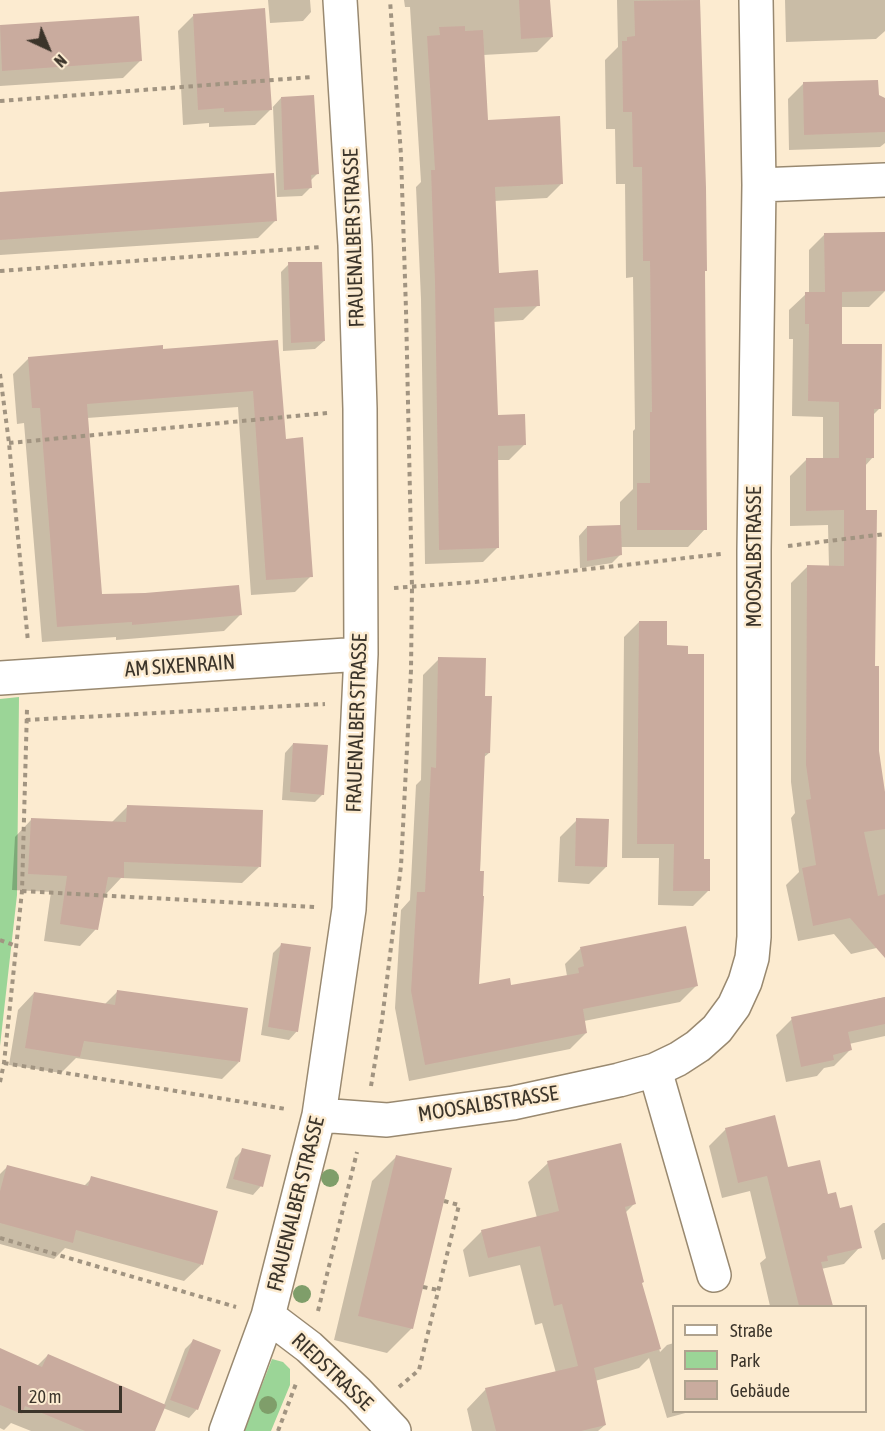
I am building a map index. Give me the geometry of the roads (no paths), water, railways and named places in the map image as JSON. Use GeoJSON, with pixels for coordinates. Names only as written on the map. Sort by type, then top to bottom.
{"type":"FeatureCollection","features":[{"type":"Feature","properties":{"kind":"street","name":"FRAUENALBER STRASSE"},"geometry":{"type":"LineString","coordinates":[[226,1431],[268,1316],[319,1115],[349,909],[361,654],[360,410],[355,245],[340,0]]}},
{"type":"Feature","properties":{"kind":"street","name":"MOOSALBSTRASSE"},"geometry":{"type":"LineString","coordinates":[[319,1115],[387,1120],[513,1103],[654,1070],[678,1059],[717,1029],[734,1006],[745,982],[752,958],[754,937],[754,550],[759,185],[756,0]]}},
{"type":"Feature","properties":{"kind":"street"},"geometry":{"type":"LineString","coordinates":[[759,185],[885,180]]}},
{"type":"Feature","properties":{"kind":"street","name":"AM SIXENRAIN"},"geometry":{"type":"LineString","coordinates":[[15,677],[361,654]]}},
{"type":"Feature","properties":{"kind":"street"},"geometry":{"type":"LineString","coordinates":[[654,1070],[714,1275]]}},
{"type":"Feature","properties":{"kind":"street","name":"RIEDSTRASSE"},"geometry":{"type":"LineString","coordinates":[[268,1316],[309,1347],[384,1420]]}}]}
